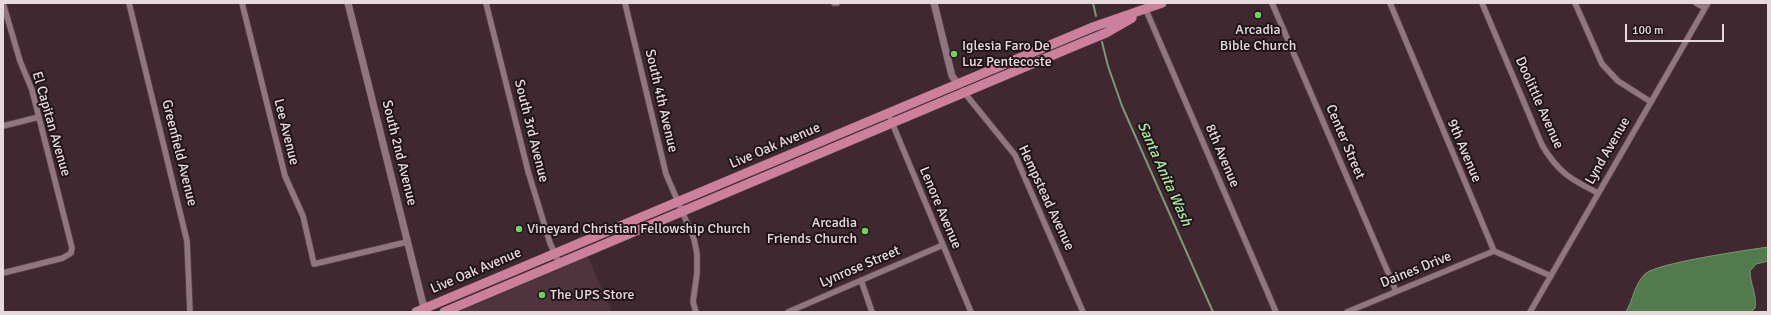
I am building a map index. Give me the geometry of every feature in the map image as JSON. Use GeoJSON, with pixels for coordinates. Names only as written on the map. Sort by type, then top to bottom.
{"type":"FeatureCollection","features":[{"type":"Feature","properties":{"kind":"main road","name":"Live Oak Avenue"},"geometry":{"type":"LineString","coordinates":[[444,312],[1106,33],[1146,10],[1162,3]]}},
{"type":"Feature","properties":{"kind":"main road","name":"Live Oak Avenue"},"geometry":{"type":"LineString","coordinates":[[422,311],[554,253],[679,202],[1103,22],[1146,10]]}},
{"type":"Feature","properties":{"kind":"street","name":"El Capitan Avenue"},"geometry":{"type":"LineString","coordinates":[[3,3],[20,61],[32,90],[72,248],[71,253],[63,258],[3,273]]}},
{"type":"Feature","properties":{"kind":"street","name":"Greenfield Avenue"},"geometry":{"type":"LineString","coordinates":[[129,3],[187,241],[190,312]]}},
{"type":"Feature","properties":{"kind":"street","name":"Lee Avenue"},"geometry":{"type":"LineString","coordinates":[[242,3],[284,176],[303,216],[314,264],[407,242]]}},
{"type":"Feature","properties":{"kind":"street","name":"South 2nd Avenue"},"geometry":{"type":"LineString","coordinates":[[348,3],[407,242],[422,311]]}},
{"type":"Feature","properties":{"kind":"street","name":"South 3rd Avenue"},"geometry":{"type":"LineString","coordinates":[[486,3],[528,171],[554,253],[559,263]]}},
{"type":"Feature","properties":{"kind":"street","name":"South 4th Avenue"},"geometry":{"type":"LineString","coordinates":[[626,3],[666,174],[694,239],[697,254],[697,273],[693,302],[696,312]]}},
{"type":"Feature","properties":{"kind":"street"},"geometry":{"type":"LineString","coordinates":[[934,3],[952,76],[958,84]]}},
{"type":"Feature","properties":{"kind":"street","name":"Center Street"},"geometry":{"type":"LineString","coordinates":[[1272,3],[1396,291]]}},
{"type":"Feature","properties":{"kind":"street","name":"9th Avenue"},"geometry":{"type":"LineString","coordinates":[[1390,3],[1494,251]]}},
{"type":"Feature","properties":{"kind":"street","name":"Doolittle Avenue"},"geometry":{"type":"LineString","coordinates":[[1482,3],[1542,145],[1549,156],[1570,179],[1598,193]]}},
{"type":"Feature","properties":{"kind":"street"},"geometry":{"type":"LineString","coordinates":[[1575,3],[1596,52],[1608,73],[1618,82],[1651,102]]}},
{"type":"Feature","properties":{"kind":"street"},"geometry":{"type":"LineString","coordinates":[[1696,3],[1707,6]]}},
{"type":"Feature","properties":{"kind":"street","name":"Lynd Avenue"},"geometry":{"type":"LineString","coordinates":[[1530,312],[1707,6]]}},
{"type":"Feature","properties":{"kind":"street","name":"8th Avenue"},"geometry":{"type":"LineString","coordinates":[[1146,10],[1276,312]]}},
{"type":"Feature","properties":{"kind":"street","name":"Hempstead Avenue"},"geometry":{"type":"LineString","coordinates":[[958,84],[1015,155],[1083,312]]}},
{"type":"Feature","properties":{"kind":"street","name":"Lenore Avenue"},"geometry":{"type":"LineString","coordinates":[[888,114],[971,312]]}},
{"type":"Feature","properties":{"kind":"street"},"geometry":{"type":"LineString","coordinates":[[3,126],[39,117]]}},
{"type":"Feature","properties":{"kind":"street","name":"Lynrose Street"},"geometry":{"type":"LineString","coordinates":[[788,312],[943,245]]}},
{"type":"Feature","properties":{"kind":"street"},"geometry":{"type":"LineString","coordinates":[[1494,251],[1551,276]]}},
{"type":"Feature","properties":{"kind":"street","name":"Daines Drive"},"geometry":{"type":"LineString","coordinates":[[1347,312],[1494,251]]}},
{"type":"Feature","properties":{"kind":"street"},"geometry":{"type":"LineString","coordinates":[[861,280],[872,312]]}},
{"type":"Feature","properties":{"kind":"shaded area"},"geometry":{"type":"Polygon","coordinates":[[[1768,247],[1768,261],[1756,264],[1750,271],[1755,303],[1755,308],[1751,312],[1626,312],[1641,278],[1653,270],[1683,261],[1768,247]]]}},
{"type":"Feature","properties":{"kind":"shaded area"},"geometry":{"type":"Polygon","coordinates":[[[588,257],[612,312],[458,312],[588,257]]]}},
{"type":"Feature","properties":{"kind":"waterway","name":"Santa Anita Wash"},"geometry":{"type":"LineString","coordinates":[[1093,3],[1096,16]]}},
{"type":"Feature","properties":{"kind":"waterway","name":"Santa Anita Wash"},"geometry":{"type":"LineString","coordinates":[[1102,42],[1108,66],[1122,106],[1213,312]]}},
{"type":"Feature","properties":{"kind":"place","name":"Arcadia Bible Church"},"geometry":{"type":"Point","coordinates":[1258,15]}},
{"type":"Feature","properties":{"kind":"place","name":"Iglesia Faro De Luz Pentecoste"},"geometry":{"type":"Point","coordinates":[954,54]}},
{"type":"Feature","properties":{"kind":"place","name":"Vineyard Christian Fellowship Church"},"geometry":{"type":"Point","coordinates":[519,229]}},
{"type":"Feature","properties":{"kind":"place","name":"Arcadia Friends Church"},"geometry":{"type":"Point","coordinates":[865,231]}},
{"type":"Feature","properties":{"kind":"place","name":"The UPS Store"},"geometry":{"type":"Point","coordinates":[542,295]}}]}
